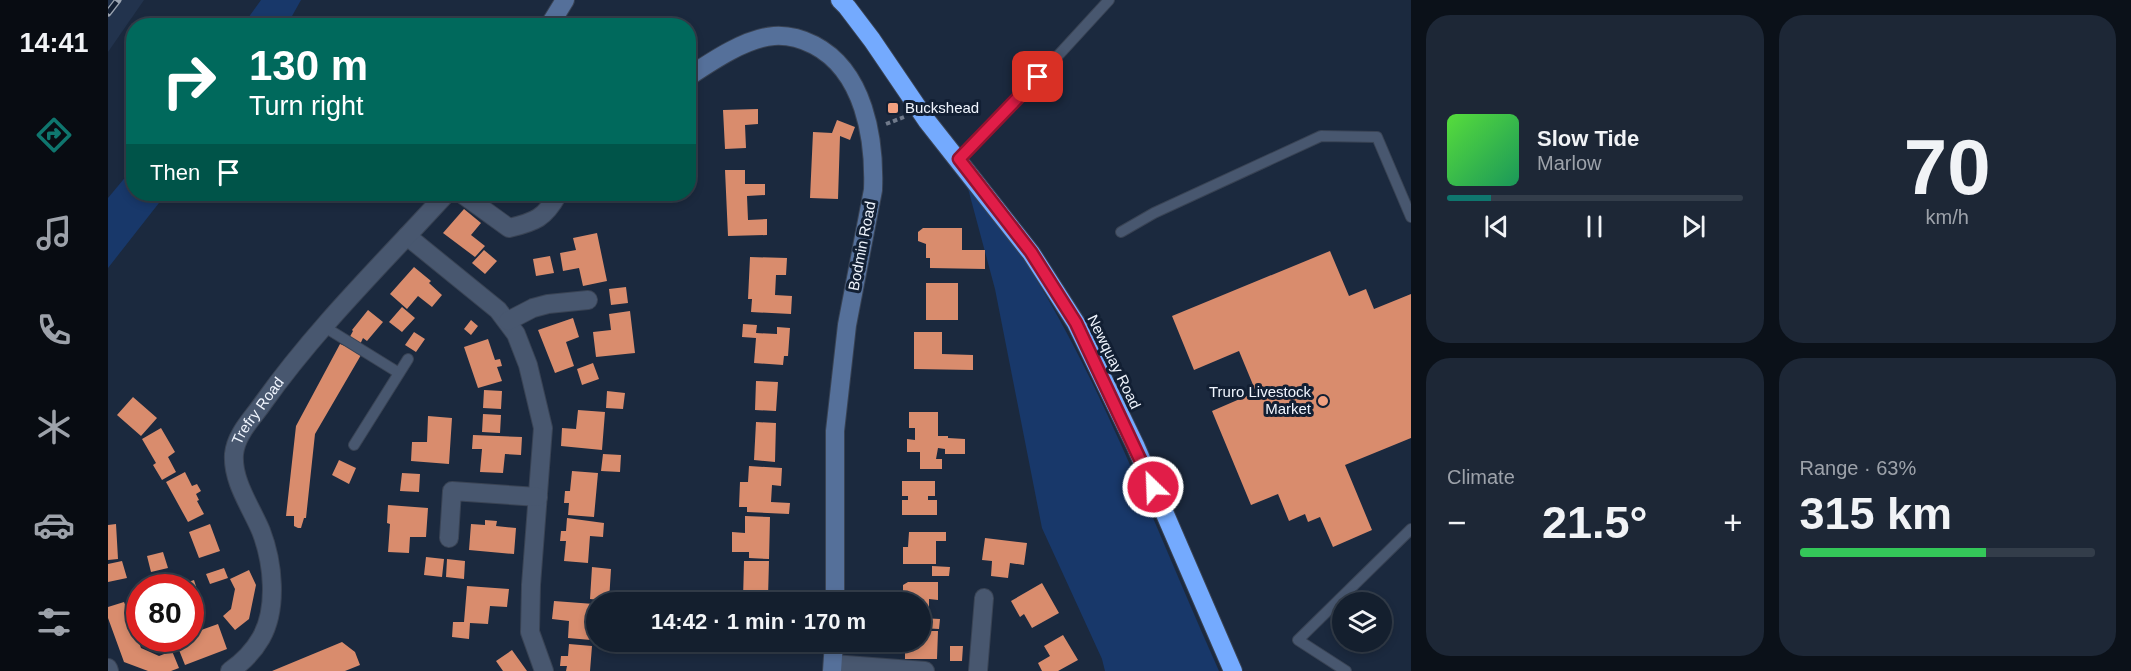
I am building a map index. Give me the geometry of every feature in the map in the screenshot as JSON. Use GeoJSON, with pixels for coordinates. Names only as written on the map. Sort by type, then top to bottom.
{"type":"FeatureCollection","features":[{"type":"Feature","properties":{"kind":"highway","name":"Newquay Road"},"geometry":{"type":"LineString","coordinates":[[840,0],[872,40],[920,111],[1031,252],[1076,323],[1136,447],[1233,671]]}},
{"type":"Feature","properties":{"kind":"highway","name":"Newquay Road"},"geometry":{"type":"LineString","coordinates":[[858,0],[872,40]]}},
{"type":"Feature","properties":{"kind":"street"},"geometry":{"type":"LineString","coordinates":[[554,18],[565,0]]}},
{"type":"Feature","properties":{"kind":"street","name":"Bodmin Road"},"geometry":{"type":"LineString","coordinates":[[696,72],[751,41],[776,36],[804,40],[832,57],[844,69],[860,99],[874,170],[873,189],[847,326],[835,431],[835,592]]}},
{"type":"Feature","properties":{"kind":"street","name":"Trefry Road"},"geometry":{"type":"LineString","coordinates":[[230,671],[249,655],[262,637],[270,611],[272,583],[262,533],[237,474],[234,455],[238,437],[322,326],[440,201]]}},
{"type":"Feature","properties":{"kind":"street"},"geometry":{"type":"LineString","coordinates":[[472,201],[509,228],[540,219],[554,201]]}},
{"type":"Feature","properties":{"kind":"street"},"geometry":{"type":"LineString","coordinates":[[407,236],[487,300],[508,321],[526,357],[536,391],[543,428],[530,632],[544,671]]}},
{"type":"Feature","properties":{"kind":"street"},"geometry":{"type":"LineString","coordinates":[[508,321],[533,308],[548,304],[588,300]]}},
{"type":"Feature","properties":{"kind":"street"},"geometry":{"type":"LineString","coordinates":[[448,538],[453,491],[538,497]]}},
{"type":"Feature","properties":{"kind":"street"},"geometry":{"type":"LineString","coordinates":[[978,671],[984,598]]}},
{"type":"Feature","properties":{"kind":"street"},"geometry":{"type":"LineString","coordinates":[[833,652],[832,668],[925,671]]}},
{"type":"Feature","properties":{"kind":"lane"},"geometry":{"type":"LineString","coordinates":[[959,159],[1010,108],[1109,0]]}},
{"type":"Feature","properties":{"kind":"lane"},"geometry":{"type":"LineString","coordinates":[[1121,232],[1154,213],[1321,136],[1377,137],[1411,218]]}},
{"type":"Feature","properties":{"kind":"lane"},"geometry":{"type":"LineString","coordinates":[[322,326],[399,373]]}},
{"type":"Feature","properties":{"kind":"lane"},"geometry":{"type":"LineString","coordinates":[[354,445],[408,359]]}},
{"type":"Feature","properties":{"kind":"lane"},"geometry":{"type":"LineString","coordinates":[[1346,671],[1298,640],[1411,529]]}},
{"type":"Feature","properties":{"kind":"path"},"geometry":{"type":"LineString","coordinates":[[868,131],[920,111]]}},
{"type":"Feature","properties":{"kind":"shaded area"},"geometry":{"type":"Polygon","coordinates":[[[108,0],[144,0],[132,18],[126,18],[126,26],[108,52],[108,0]]]}},
{"type":"Feature","properties":{"kind":"shaded area"},"geometry":{"type":"Polygon","coordinates":[[[261,0],[301,0],[291,18],[248,18],[261,0]]]}},
{"type":"Feature","properties":{"kind":"shaded area"},"geometry":{"type":"Polygon","coordinates":[[[126,176],[126,201],[161,201],[108,268],[108,198],[126,176]]]}},
{"type":"Feature","properties":{"kind":"shaded area"},"geometry":{"type":"Polygon","coordinates":[[[966,181],[1018,251],[1081,360],[1106,411],[1219,671],[1105,671],[1102,659],[1042,528],[995,289],[966,181]]]}},
{"type":"Feature","properties":{"kind":"building"},"geometry":{"type":"Polygon","coordinates":[[[758,109],[758,124],[745,125],[746,148],[725,149],[723,110],[758,109]]]}},
{"type":"Feature","properties":{"kind":"building"},"geometry":{"type":"Polygon","coordinates":[[[837,120],[855,127],[850,140],[840,136],[838,199],[810,198],[813,132],[832,133],[837,120]]]}},
{"type":"Feature","properties":{"kind":"building"},"geometry":{"type":"Polygon","coordinates":[[[725,170],[745,170],[745,184],[765,184],[765,195],[747,196],[748,220],[767,219],[767,235],[728,236],[725,170]]]}},
{"type":"Feature","properties":{"kind":"building"},"geometry":{"type":"Polygon","coordinates":[[[464,209],[481,223],[471,235],[485,246],[475,257],[443,233],[464,209]]]}},
{"type":"Feature","properties":{"kind":"building"},"geometry":{"type":"Polygon","coordinates":[[[923,228],[962,228],[962,250],[985,250],[985,269],[930,268],[930,258],[926,258],[926,244],[918,241],[918,232],[923,228]]]}},
{"type":"Feature","properties":{"kind":"building"},"geometry":{"type":"Polygon","coordinates":[[[597,233],[607,281],[583,286],[579,268],[563,271],[560,253],[576,250],[573,238],[597,233]]]}},
{"type":"Feature","properties":{"kind":"building"},"geometry":{"type":"Polygon","coordinates":[[[484,250],[497,261],[485,274],[472,263],[484,250]]]}},
{"type":"Feature","properties":{"kind":"building","name":"Truro Livestock Market"},"geometry":{"type":"Polygon","coordinates":[[[1330,251],[1349,296],[1366,289],[1374,309],[1411,294],[1411,438],[1345,465],[1372,530],[1333,547],[1320,517],[1308,522],[1305,514],[1289,521],[1278,494],[1251,505],[1212,411],[1256,392],[1239,351],[1194,370],[1172,316],[1330,251]]]}},
{"type":"Feature","properties":{"kind":"building"},"geometry":{"type":"Polygon","coordinates":[[[550,256],[554,273],[536,276],[533,259],[550,256]]]}},
{"type":"Feature","properties":{"kind":"building"},"geometry":{"type":"Polygon","coordinates":[[[750,257],[787,258],[786,275],[776,275],[775,295],[792,296],[791,314],[751,312],[752,299],[748,299],[750,257]]]}},
{"type":"Feature","properties":{"kind":"building"},"geometry":{"type":"Polygon","coordinates":[[[414,267],[431,281],[429,283],[442,295],[432,307],[418,296],[407,309],[390,294],[414,267]]]}},
{"type":"Feature","properties":{"kind":"building"},"geometry":{"type":"Polygon","coordinates":[[[926,283],[958,283],[958,320],[926,320],[926,283]]]}},
{"type":"Feature","properties":{"kind":"building"},"geometry":{"type":"Polygon","coordinates":[[[626,287],[628,303],[611,305],[609,289],[626,287]]]}},
{"type":"Feature","properties":{"kind":"building"},"geometry":{"type":"Polygon","coordinates":[[[402,307],[415,318],[402,332],[389,322],[402,307]]]}},
{"type":"Feature","properties":{"kind":"building"},"geometry":{"type":"Polygon","coordinates":[[[368,310],[383,322],[367,341],[363,338],[356,353],[361,355],[315,434],[306,518],[301,528],[298,528],[294,526],[294,516],[286,516],[296,426],[340,344],[345,346],[352,330],[368,310]]]}},
{"type":"Feature","properties":{"kind":"building"},"geometry":{"type":"Polygon","coordinates":[[[630,311],[635,353],[596,357],[593,332],[611,330],[609,314],[630,311]]]}},
{"type":"Feature","properties":{"kind":"building"},"geometry":{"type":"Polygon","coordinates":[[[573,318],[579,337],[566,342],[574,366],[555,373],[538,330],[573,318]]]}},
{"type":"Feature","properties":{"kind":"building"},"geometry":{"type":"Polygon","coordinates":[[[471,320],[478,326],[471,335],[464,329],[471,320]]]}},
{"type":"Feature","properties":{"kind":"building"},"geometry":{"type":"Polygon","coordinates":[[[743,324],[757,325],[756,333],[777,334],[777,327],[790,328],[788,356],[784,356],[783,365],[754,363],[756,338],[742,337],[743,324]]]}},
{"type":"Feature","properties":{"kind":"building"},"geometry":{"type":"Polygon","coordinates":[[[414,332],[425,339],[416,352],[405,345],[414,332]]]}},
{"type":"Feature","properties":{"kind":"building"},"geometry":{"type":"Polygon","coordinates":[[[914,332],[942,332],[942,354],[973,355],[973,370],[914,369],[914,332]]]}},
{"type":"Feature","properties":{"kind":"building"},"geometry":{"type":"Polygon","coordinates":[[[488,339],[495,360],[500,359],[502,366],[497,367],[502,381],[478,388],[464,347],[488,339]]]}},
{"type":"Feature","properties":{"kind":"building"},"geometry":{"type":"Polygon","coordinates":[[[593,363],[599,379],[582,385],[577,369],[593,363]]]}},
{"type":"Feature","properties":{"kind":"building"},"geometry":{"type":"Polygon","coordinates":[[[756,381],[778,382],[776,411],[755,410],[756,381]]]}},
{"type":"Feature","properties":{"kind":"building"},"geometry":{"type":"Polygon","coordinates":[[[484,390],[502,391],[501,409],[483,408],[484,390]]]}},
{"type":"Feature","properties":{"kind":"building"},"geometry":{"type":"Polygon","coordinates":[[[607,391],[625,393],[623,409],[606,408],[607,391]]]}},
{"type":"Feature","properties":{"kind":"building"},"geometry":{"type":"Polygon","coordinates":[[[133,397],[157,418],[141,436],[117,415],[133,397]]]}},
{"type":"Feature","properties":{"kind":"building"},"geometry":{"type":"Polygon","coordinates":[[[578,410],[605,412],[602,450],[561,446],[562,428],[576,429],[578,410]]]}},
{"type":"Feature","properties":{"kind":"building"},"geometry":{"type":"Polygon","coordinates":[[[909,412],[938,412],[938,436],[965,439],[965,454],[945,454],[945,449],[938,448],[936,459],[942,459],[942,469],[920,469],[920,452],[907,452],[907,439],[915,440],[915,428],[909,428],[909,412]]]}},
{"type":"Feature","properties":{"kind":"building"},"geometry":{"type":"Polygon","coordinates":[[[483,414],[501,415],[500,433],[482,432],[483,414]]]}},
{"type":"Feature","properties":{"kind":"building"},"geometry":{"type":"Polygon","coordinates":[[[428,416],[452,418],[449,464],[411,461],[412,442],[427,442],[428,416]]]}},
{"type":"Feature","properties":{"kind":"building"},"geometry":{"type":"Polygon","coordinates":[[[756,422],[776,423],[775,462],[754,460],[756,422]]]}},
{"type":"Feature","properties":{"kind":"building"},"geometry":{"type":"Polygon","coordinates":[[[161,428],[175,452],[168,457],[176,472],[162,480],[153,465],[156,463],[142,439],[161,428]]]}},
{"type":"Feature","properties":{"kind":"building"},"geometry":{"type":"Polygon","coordinates":[[[473,435],[522,437],[521,455],[505,454],[503,473],[480,472],[482,449],[472,449],[473,435]]]}},
{"type":"Feature","properties":{"kind":"building"},"geometry":{"type":"Polygon","coordinates":[[[603,454],[621,455],[620,472],[601,471],[603,454]]]}},
{"type":"Feature","properties":{"kind":"building"},"geometry":{"type":"Polygon","coordinates":[[[339,460],[356,468],[349,484],[332,475],[339,460]]]}},
{"type":"Feature","properties":{"kind":"building"},"geometry":{"type":"Polygon","coordinates":[[[749,466],[782,468],[781,486],[772,485],[771,502],[790,503],[789,514],[747,512],[747,507],[739,507],[740,482],[748,482],[749,466]]]}},
{"type":"Feature","properties":{"kind":"building"},"geometry":{"type":"Polygon","coordinates":[[[572,471],[598,473],[594,517],[568,515],[569,503],[564,503],[565,491],[570,491],[572,471]]]}},
{"type":"Feature","properties":{"kind":"building"},"geometry":{"type":"Polygon","coordinates":[[[185,472],[192,486],[197,484],[201,491],[196,494],[204,514],[188,522],[166,482],[185,472]]]}},
{"type":"Feature","properties":{"kind":"building"},"geometry":{"type":"Polygon","coordinates":[[[402,473],[420,474],[419,492],[400,491],[402,473]]]}},
{"type":"Feature","properties":{"kind":"building"},"geometry":{"type":"Polygon","coordinates":[[[902,481],[935,481],[935,496],[928,496],[928,500],[937,500],[937,515],[902,515],[902,500],[908,500],[908,496],[902,496],[902,481]]]}},
{"type":"Feature","properties":{"kind":"building"},"geometry":{"type":"Polygon","coordinates":[[[388,505],[428,508],[426,537],[410,537],[409,553],[388,552],[390,524],[387,523],[388,505]]]}},
{"type":"Feature","properties":{"kind":"building"},"geometry":{"type":"Polygon","coordinates":[[[745,516],[770,517],[769,559],[749,558],[749,552],[732,552],[732,532],[745,533],[745,516]]]}},
{"type":"Feature","properties":{"kind":"building"},"geometry":{"type":"Polygon","coordinates":[[[567,518],[604,523],[603,537],[590,536],[588,563],[564,561],[566,541],[560,541],[561,531],[566,531],[567,518]]]}},
{"type":"Feature","properties":{"kind":"building"},"geometry":{"type":"Polygon","coordinates":[[[485,520],[497,521],[496,526],[516,528],[514,554],[469,550],[471,524],[485,525],[485,520]]]}},
{"type":"Feature","properties":{"kind":"building"},"geometry":{"type":"Polygon","coordinates":[[[116,524],[118,559],[108,560],[108,525],[116,524]]]}},
{"type":"Feature","properties":{"kind":"building"},"geometry":{"type":"Polygon","coordinates":[[[210,524],[220,551],[199,558],[189,532],[210,524]]]}},
{"type":"Feature","properties":{"kind":"building"},"geometry":{"type":"Polygon","coordinates":[[[909,532],[946,532],[946,541],[936,541],[936,564],[903,564],[903,547],[908,547],[909,532]]]}},
{"type":"Feature","properties":{"kind":"building"},"geometry":{"type":"Polygon","coordinates":[[[985,538],[1027,543],[1024,565],[1010,563],[1008,578],[991,576],[992,561],[982,560],[985,538]]]}},
{"type":"Feature","properties":{"kind":"building"},"geometry":{"type":"Polygon","coordinates":[[[163,552],[168,568],[151,572],[147,556],[163,552]]]}},
{"type":"Feature","properties":{"kind":"building"},"geometry":{"type":"Polygon","coordinates":[[[426,557],[444,559],[442,577],[424,575],[426,557]]]}},
{"type":"Feature","properties":{"kind":"building"},"geometry":{"type":"Polygon","coordinates":[[[447,559],[465,561],[464,579],[446,577],[447,559]]]}},
{"type":"Feature","properties":{"kind":"building"},"geometry":{"type":"Polygon","coordinates":[[[122,561],[126,578],[108,582],[108,564],[122,561]]]}},
{"type":"Feature","properties":{"kind":"building"},"geometry":{"type":"Polygon","coordinates":[[[744,561],[769,561],[768,592],[743,592],[744,561]]]}},
{"type":"Feature","properties":{"kind":"building"},"geometry":{"type":"Polygon","coordinates":[[[932,566],[950,567],[949,576],[932,576],[932,566]]]}},
{"type":"Feature","properties":{"kind":"building"},"geometry":{"type":"Polygon","coordinates":[[[592,567],[611,569],[610,592],[590,592],[592,567]]]}},
{"type":"Feature","properties":{"kind":"building"},"geometry":{"type":"Polygon","coordinates":[[[224,568],[228,578],[210,584],[206,574],[224,568]]]}},
{"type":"Feature","properties":{"kind":"building"},"geometry":{"type":"Polygon","coordinates":[[[249,570],[256,585],[249,619],[235,630],[223,616],[231,609],[235,589],[230,579],[249,570]]]}},
{"type":"Feature","properties":{"kind":"building"},"geometry":{"type":"Polygon","coordinates":[[[908,582],[938,582],[938,600],[931,599],[931,592],[903,592],[903,585],[908,582]]]}},
{"type":"Feature","properties":{"kind":"building"},"geometry":{"type":"Polygon","coordinates":[[[1042,583],[1059,613],[1032,628],[1024,614],[1020,617],[1011,601],[1042,583]]]}},
{"type":"Feature","properties":{"kind":"building"},"geometry":{"type":"Polygon","coordinates":[[[467,586],[509,589],[507,607],[490,606],[488,624],[470,623],[469,639],[452,637],[453,622],[464,622],[467,586]]]}},
{"type":"Feature","properties":{"kind":"building"},"geometry":{"type":"Polygon","coordinates":[[[554,601],[586,603],[586,640],[568,638],[569,621],[552,619],[554,601]]]}},
{"type":"Feature","properties":{"kind":"building"},"geometry":{"type":"Polygon","coordinates":[[[124,602],[126,652],[150,652],[159,656],[172,652],[179,668],[171,671],[148,671],[124,662],[108,618],[108,607],[124,602]]]}},
{"type":"Feature","properties":{"kind":"building"},"geometry":{"type":"Polygon","coordinates":[[[931,619],[940,619],[939,629],[931,629],[931,619]]]}},
{"type":"Feature","properties":{"kind":"building"},"geometry":{"type":"Polygon","coordinates":[[[218,624],[227,649],[185,665],[180,652],[204,652],[204,629],[218,624]]]}},
{"type":"Feature","properties":{"kind":"building"},"geometry":{"type":"Polygon","coordinates":[[[931,631],[938,631],[937,659],[905,659],[905,652],[931,652],[931,631]]]}},
{"type":"Feature","properties":{"kind":"building"},"geometry":{"type":"Polygon","coordinates":[[[1063,635],[1078,660],[1058,671],[1042,671],[1038,663],[1050,656],[1044,646],[1063,635]]]}},
{"type":"Feature","properties":{"kind":"building"},"geometry":{"type":"Polygon","coordinates":[[[342,642],[355,652],[360,665],[345,671],[272,671],[342,642]]]}},
{"type":"Feature","properties":{"kind":"building"},"geometry":{"type":"Polygon","coordinates":[[[569,644],[586,645],[586,652],[592,652],[590,671],[566,671],[567,666],[560,666],[561,656],[568,656],[569,644]]]}},
{"type":"Feature","properties":{"kind":"building"},"geometry":{"type":"Polygon","coordinates":[[[950,646],[963,646],[962,661],[950,661],[950,646]]]}},
{"type":"Feature","properties":{"kind":"building"},"geometry":{"type":"Polygon","coordinates":[[[512,650],[527,671],[503,671],[496,661],[512,650]]]}},
{"type":"Feature","properties":{"kind":"railway"},"geometry":{"type":"LineString","coordinates":[[108,13],[118,0]]}},
{"type":"Feature","properties":{"kind":"place","name":"Buckshead"},"geometry":{"type":"Point","coordinates":[893,108]}},
{"type":"Feature","properties":{"kind":"place","name":"Truro Livestock Market"},"geometry":{"type":"Point","coordinates":[1323,401]}},
{"type":"Feature","properties":{"kind":"route"},"geometry":{"type":"LineString","coordinates":[[1038,77],[959,159],[1031,252],[1076,323],[1153,487]]}}]}
